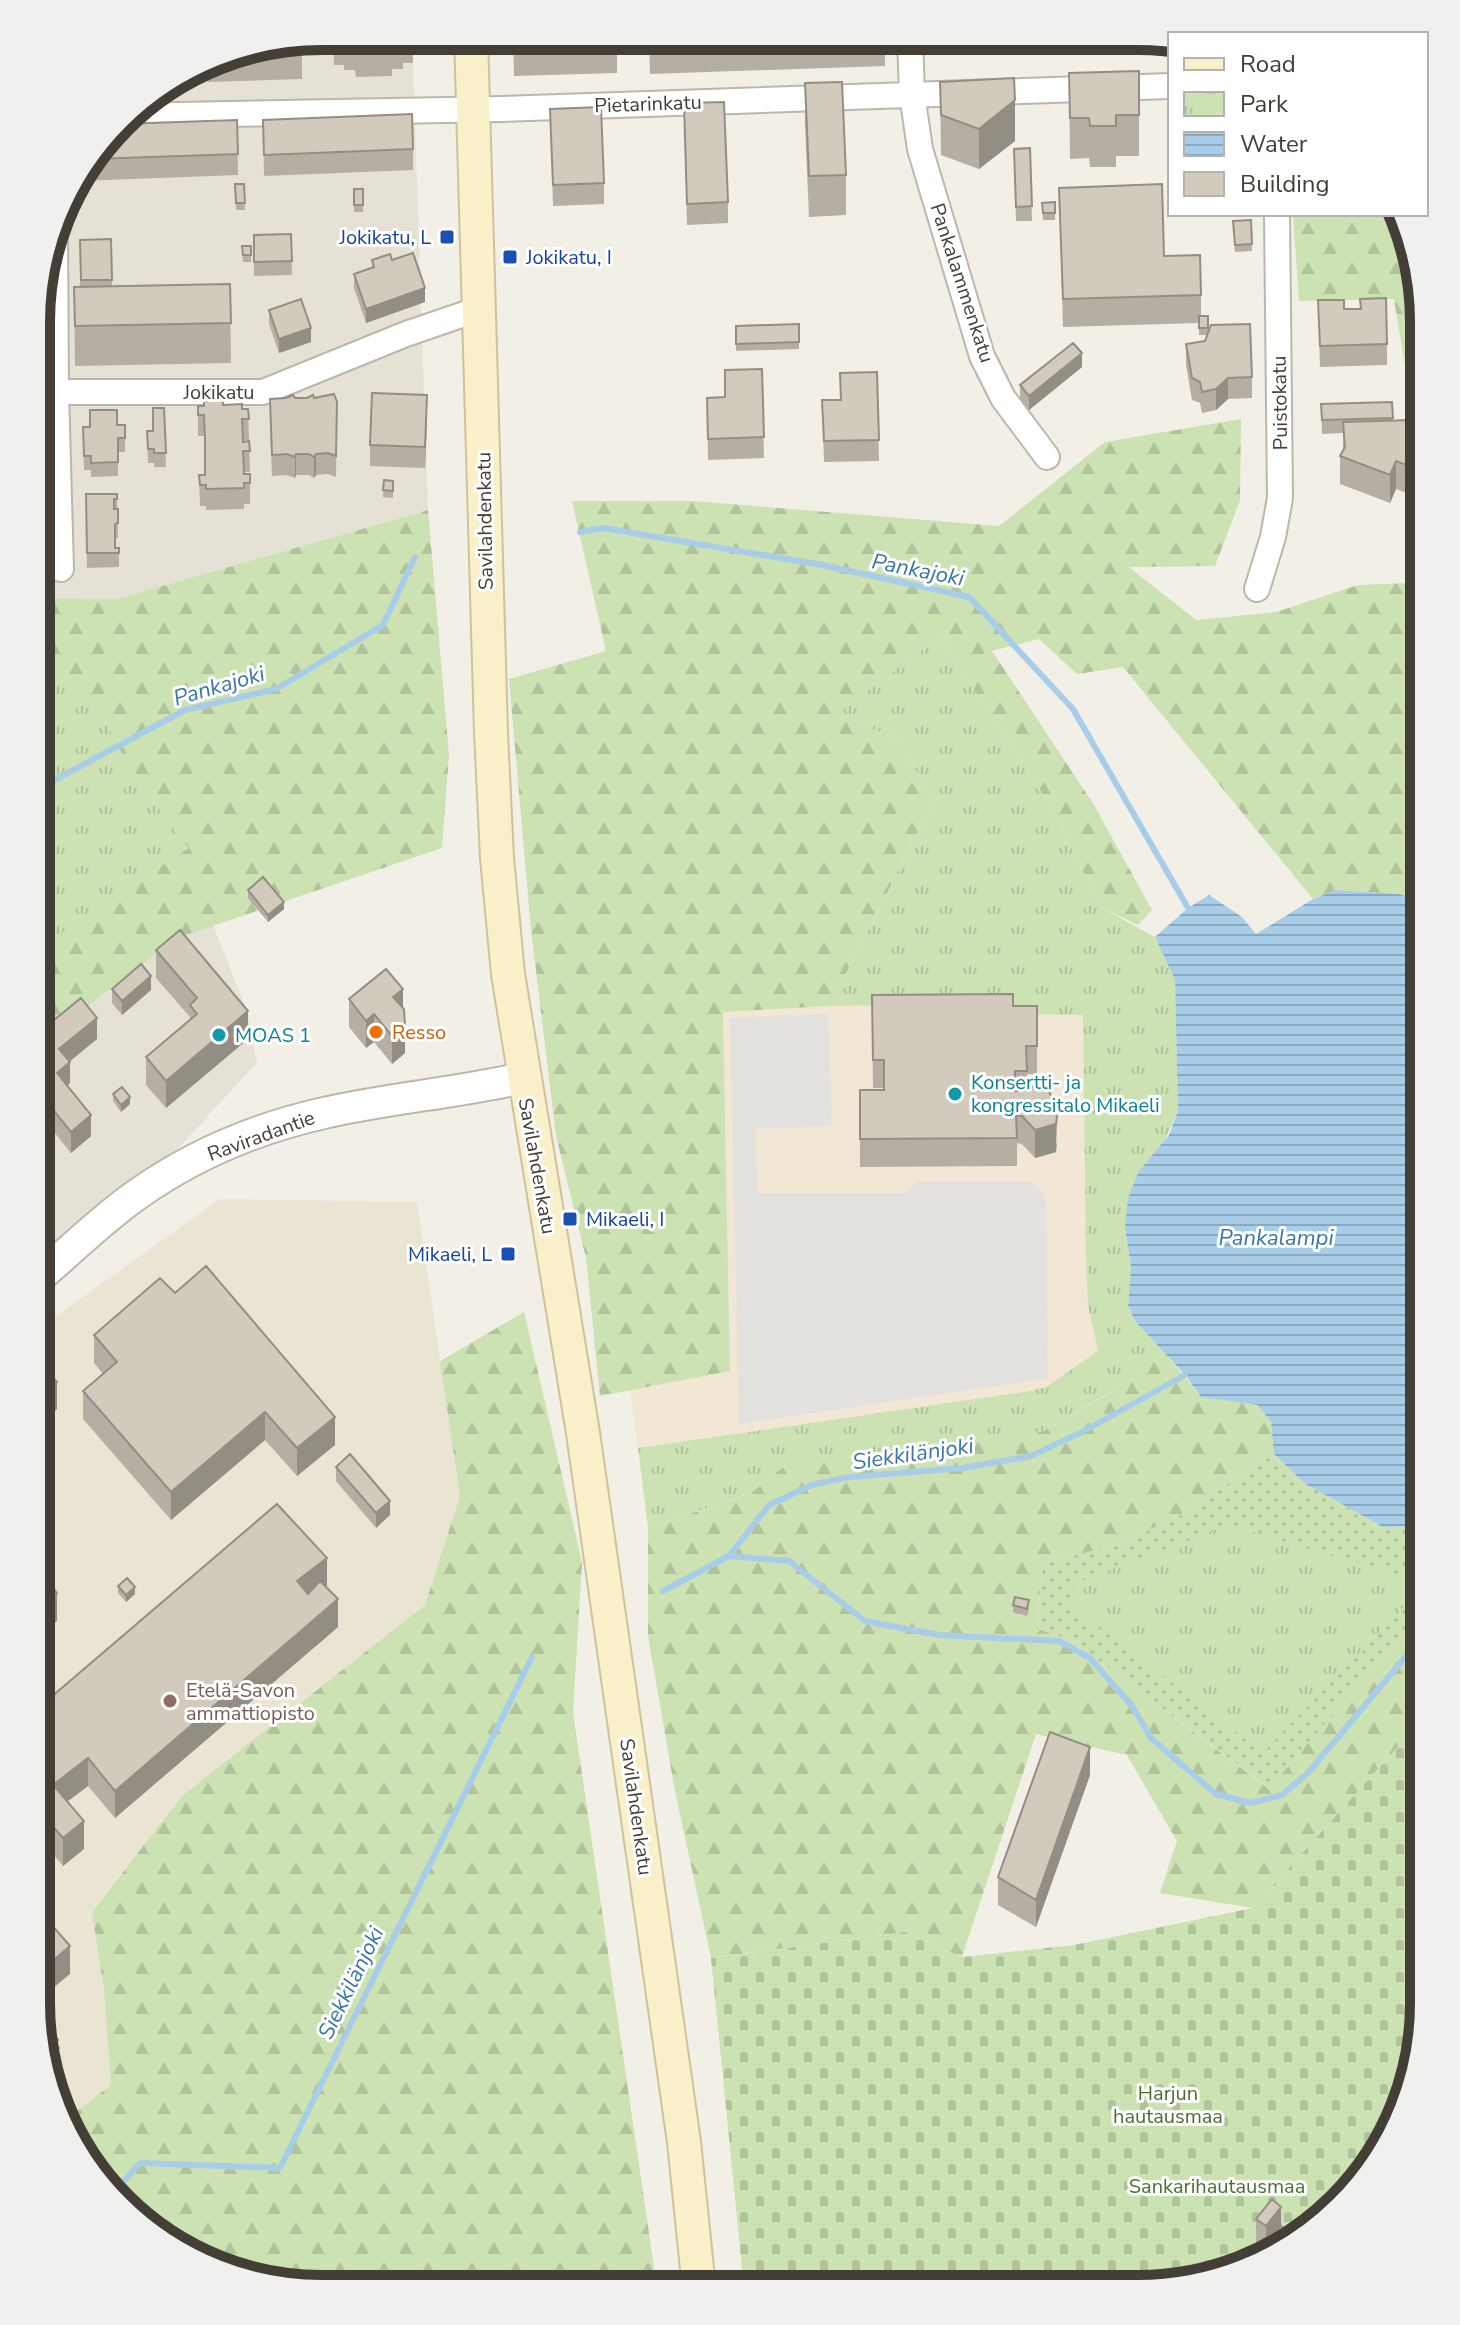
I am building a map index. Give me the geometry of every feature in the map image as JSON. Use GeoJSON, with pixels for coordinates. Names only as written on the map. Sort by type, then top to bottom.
{"type":"FeatureCollection","features":[{"type":"Feature","properties":{"kind":"main road","name":"Savilahdenkatu"},"geometry":{"type":"LineString","coordinates":[[472,51],[486,579],[497,858],[508,974],[522,1078],[583,1433],[684,2142],[698,2275]]}},
{"type":"Feature","properties":{"kind":"street","name":"Pankalammenkatu"},"geometry":{"type":"LineString","coordinates":[[910,50],[912,94],[920,149],[982,356],[1003,398],[1047,457]]}},
{"type":"Feature","properties":{"kind":"street","name":"Pietarinkatu"},"geometry":{"type":"LineString","coordinates":[[145,116],[474,109],[1168,86]]}},
{"type":"Feature","properties":{"kind":"street","name":"Puistokatu"},"geometry":{"type":"LineString","coordinates":[[1257,589],[1273,537],[1280,498],[1277,216]]}},
{"type":"Feature","properties":{"kind":"street"},"geometry":{"type":"LineString","coordinates":[[50,331],[52,284]]}},
{"type":"Feature","properties":{"kind":"street","name":"Jokikatu"},"geometry":{"type":"LineString","coordinates":[[50,392],[263,392],[406,334],[479,309]]}},
{"type":"Feature","properties":{"kind":"street"},"geometry":{"type":"LineString","coordinates":[[50,430],[61,569]]}},
{"type":"Feature","properties":{"kind":"street","name":"Raviradantie"},"geometry":{"type":"LineString","coordinates":[[50,1268],[132,1198],[212,1151],[266,1129],[325,1112],[480,1088],[522,1078]]}},
{"type":"Feature","properties":{"kind":"shaded area"},"geometry":{"type":"Polygon","coordinates":[[[304,51],[413,51],[428,510],[117,599],[50,598],[52,286],[64,235],[86,186],[117,143],[143,117],[171,96],[218,71],[269,55],[304,51]]]}},
{"type":"Feature","properties":{"kind":"shaded area"},"geometry":{"type":"Polygon","coordinates":[[[213,925],[247,1011],[257,1063],[132,1198],[50,1268],[50,1035],[177,938],[213,925]]]}},
{"type":"Feature","properties":{"kind":"shaded area"},"geometry":{"type":"Polygon","coordinates":[[[979,1004],[980,1014],[1083,1015],[1086,1265],[1088,1305],[1098,1351],[1046,1387],[1030,1391],[638,1448],[630,1390],[730,1371],[723,1012],[830,1006],[979,1004]]]}},
{"type":"Feature","properties":{"kind":"shaded area"},"geometry":{"type":"Polygon","coordinates":[[[828,1014],[832,1126],[756,1129],[757,1193],[904,1193],[918,1181],[1031,1181],[1042,1192],[1046,1202],[1048,1377],[739,1424],[730,1018],[828,1014]]]}},
{"type":"Feature","properties":{"kind":"shaded area","name":"Etelä-Savon ammattiopisto"},"geometry":{"type":"Polygon","coordinates":[[[220,1199],[417,1202],[460,1496],[425,1605],[182,1796],[92,1911],[104,1990],[111,2085],[74,2113],[55,2056],[50,2003],[50,1321],[220,1199]]]}},
{"type":"Feature","properties":{"kind":"green space"},"geometry":{"type":"Polygon","coordinates":[[[1293,216],[1388,216],[1405,269],[1410,322],[1410,396],[1394,299],[1299,301],[1293,216]]]}},
{"type":"Feature","properties":{"kind":"green space"},"geometry":{"type":"Polygon","coordinates":[[[1241,419],[1240,500],[1215,566],[1129,567],[1196,620],[1276,612],[1358,585],[1410,583],[1410,897],[1336,890],[1313,899],[1123,667],[1077,674],[1039,639],[992,651],[1094,805],[1152,910],[1138,925],[1102,908],[1048,802],[939,637],[837,715],[897,738],[934,800],[830,1006],[723,1012],[730,1371],[600,1396],[586,1258],[556,1136],[531,930],[509,679],[606,651],[572,501],[693,501],[999,526],[1105,442],[1241,419]]]}},
{"type":"Feature","properties":{"kind":"green space"},"geometry":{"type":"Polygon","coordinates":[[[1410,509],[1410,563],[1407,513],[1410,509]]]}},
{"type":"Feature","properties":{"kind":"green space"},"geometry":{"type":"Polygon","coordinates":[[[428,510],[449,755],[442,848],[177,938],[50,1035],[50,598],[117,599],[428,510]]]}},
{"type":"Feature","properties":{"kind":"green space"},"geometry":{"type":"Polygon","coordinates":[[[939,637],[1048,802],[1102,908],[1155,937],[1175,980],[1178,1111],[1165,1140],[1139,1172],[1125,1228],[1131,1267],[1128,1306],[1135,1321],[1165,1353],[1116,1389],[1044,1431],[788,1463],[751,1493],[648,1528],[638,1448],[1030,1391],[1046,1387],[1098,1351],[1088,1305],[1086,1265],[1083,1015],[979,1014],[978,1004],[830,1006],[934,800],[897,738],[836,715],[939,637]]]}},
{"type":"Feature","properties":{"kind":"green space"},"geometry":{"type":"Polygon","coordinates":[[[83,683],[137,780],[189,848],[50,940],[50,686],[83,683]]]}},
{"type":"Feature","properties":{"kind":"green space"},"geometry":{"type":"Polygon","coordinates":[[[524,1312],[582,1562],[573,1712],[655,2275],[322,2275],[286,2273],[252,2266],[186,2239],[156,2219],[106,2169],[74,2113],[111,2085],[104,1990],[92,1912],[182,1796],[425,1605],[460,1496],[440,1361],[524,1312]]]}},
{"type":"Feature","properties":{"kind":"green space"},"geometry":{"type":"Polygon","coordinates":[[[1165,1353],[1201,1397],[1258,1404],[1271,1422],[1274,1454],[1180,1515],[1119,1544],[1042,1564],[1037,1629],[1071,1640],[1269,1789],[1409,1624],[1409,1734],[1253,1908],[1160,1893],[1177,1841],[1127,1755],[1036,1734],[962,1957],[905,1932],[711,1958],[675,1791],[648,1636],[648,1528],[751,1493],[793,1459],[1044,1431],[1107,1395],[1165,1353]]]}},
{"type":"Feature","properties":{"kind":"green space"},"geometry":{"type":"Polygon","coordinates":[[[1274,1454],[1304,1483],[1383,1527],[1409,1526],[1409,1624],[1270,1789],[1071,1640],[1037,1629],[1042,1564],[1119,1544],[1180,1515],[1274,1454]]]}},
{"type":"Feature","properties":{"kind":"green space"},"geometry":{"type":"Polygon","coordinates":[[[1229,1525],[1409,1579],[1409,1601],[1263,1753],[1072,1606],[1076,1583],[1229,1525]]]}},
{"type":"Feature","properties":{"kind":"green space","name":"Harjun hautausmaa"},"geometry":{"type":"Polygon","coordinates":[[[1409,1734],[1409,2021],[1405,2056],[1396,2090],[1374,2139],[1354,2169],[1304,2219],[1274,2239],[1242,2254],[1191,2270],[1156,2274],[743,2275],[711,1958],[905,1932],[962,1957],[1074,1945],[1253,1908],[1409,1734]]]}},
{"type":"Feature","properties":{"kind":"water","name":"Pankalampi"},"geometry":{"type":"Polygon","coordinates":[[[1336,890],[1410,897],[1409,1526],[1383,1527],[1304,1483],[1274,1454],[1271,1422],[1258,1405],[1201,1397],[1135,1321],[1128,1306],[1131,1267],[1125,1228],[1128,1198],[1139,1171],[1169,1135],[1178,1111],[1175,980],[1155,937],[1188,908],[1209,895],[1242,917],[1256,934],[1313,899],[1336,890]]]}},
{"type":"Feature","properties":{"kind":"building"},"geometry":{"type":"Polygon","coordinates":[[[514,51],[617,51],[617,52],[514,54],[514,51]]]}},
{"type":"Feature","properties":{"kind":"building"},"geometry":{"type":"Polygon","coordinates":[[[1139,71],[1139,115],[1116,115],[1116,126],[1090,126],[1089,118],[1070,118],[1069,73],[1139,71]]]}},
{"type":"Feature","properties":{"kind":"building"},"geometry":{"type":"Polygon","coordinates":[[[1014,78],[1015,100],[979,129],[941,115],[940,82],[1014,78]]]}},
{"type":"Feature","properties":{"kind":"building"},"geometry":{"type":"Polygon","coordinates":[[[842,82],[846,175],[809,176],[805,83],[842,82]]]}},
{"type":"Feature","properties":{"kind":"building"},"geometry":{"type":"Polygon","coordinates":[[[724,102],[728,202],[687,204],[684,103],[724,102]]]}},
{"type":"Feature","properties":{"kind":"building"},"geometry":{"type":"Polygon","coordinates":[[[601,107],[604,183],[553,185],[550,109],[601,107]]]}},
{"type":"Feature","properties":{"kind":"building"},"geometry":{"type":"Polygon","coordinates":[[[412,114],[413,149],[264,155],[263,120],[412,114]]]}},
{"type":"Feature","properties":{"kind":"building"},"geometry":{"type":"Polygon","coordinates":[[[237,120],[238,154],[105,159],[137,123],[237,120]]]}},
{"type":"Feature","properties":{"kind":"building"},"geometry":{"type":"Polygon","coordinates":[[[1030,148],[1032,206],[1016,207],[1014,149],[1030,148]]]}},
{"type":"Feature","properties":{"kind":"building"},"geometry":{"type":"Polygon","coordinates":[[[235,184],[244,184],[245,203],[236,203],[235,184]]]}},
{"type":"Feature","properties":{"kind":"building"},"geometry":{"type":"Polygon","coordinates":[[[1162,184],[1164,256],[1200,255],[1201,295],[1063,299],[1059,188],[1162,184]]]}},
{"type":"Feature","properties":{"kind":"building"},"geometry":{"type":"Polygon","coordinates":[[[354,189],[363,189],[363,205],[354,205],[354,189]]]}},
{"type":"Feature","properties":{"kind":"building"},"geometry":{"type":"Polygon","coordinates":[[[1055,202],[1055,213],[1043,213],[1042,203],[1055,202]]]}},
{"type":"Feature","properties":{"kind":"building"},"geometry":{"type":"Polygon","coordinates":[[[1251,220],[1252,244],[1235,245],[1233,221],[1251,220]]]}},
{"type":"Feature","properties":{"kind":"building"},"geometry":{"type":"Polygon","coordinates":[[[291,234],[292,261],[254,262],[254,235],[291,234]]]}},
{"type":"Feature","properties":{"kind":"building"},"geometry":{"type":"Polygon","coordinates":[[[111,239],[112,280],[81,280],[80,240],[111,239]]]}},
{"type":"Feature","properties":{"kind":"building"},"geometry":{"type":"Polygon","coordinates":[[[242,246],[251,246],[251,255],[243,255],[242,246]]]}},
{"type":"Feature","properties":{"kind":"building"},"geometry":{"type":"Polygon","coordinates":[[[413,253],[425,288],[366,309],[354,274],[374,267],[372,260],[390,254],[392,260],[413,253]]]}},
{"type":"Feature","properties":{"kind":"building"},"geometry":{"type":"Polygon","coordinates":[[[230,284],[231,323],[75,326],[74,287],[230,284]]]}},
{"type":"Feature","properties":{"kind":"building"},"geometry":{"type":"Polygon","coordinates":[[[1386,298],[1387,344],[1320,346],[1318,300],[1344,300],[1344,309],[1361,309],[1360,299],[1386,298]]]}},
{"type":"Feature","properties":{"kind":"building"},"geometry":{"type":"Polygon","coordinates":[[[301,299],[311,328],[279,339],[269,310],[301,299]]]}},
{"type":"Feature","properties":{"kind":"building"},"geometry":{"type":"Polygon","coordinates":[[[1199,316],[1208,316],[1208,328],[1199,328],[1199,316]]]}},
{"type":"Feature","properties":{"kind":"building"},"geometry":{"type":"Polygon","coordinates":[[[799,324],[799,342],[736,344],[736,326],[799,324]]]}},
{"type":"Feature","properties":{"kind":"building"},"geometry":{"type":"Polygon","coordinates":[[[1250,324],[1252,377],[1228,378],[1216,389],[1202,392],[1200,382],[1192,378],[1186,344],[1205,341],[1211,325],[1250,324]]]}},
{"type":"Feature","properties":{"kind":"building"},"geometry":{"type":"Polygon","coordinates":[[[1073,343],[1082,353],[1029,396],[1020,385],[1073,343]]]}},
{"type":"Feature","properties":{"kind":"building"},"geometry":{"type":"Polygon","coordinates":[[[762,369],[764,437],[708,439],[707,398],[725,397],[725,370],[762,369]]]}},
{"type":"Feature","properties":{"kind":"building"},"geometry":{"type":"Polygon","coordinates":[[[877,372],[879,440],[824,441],[822,400],[841,400],[840,373],[877,372]]]}},
{"type":"Feature","properties":{"kind":"building"},"geometry":{"type":"Polygon","coordinates":[[[372,393],[427,395],[425,447],[370,445],[372,393]]]}},
{"type":"Feature","properties":{"kind":"building"},"geometry":{"type":"Polygon","coordinates":[[[334,394],[337,402],[336,456],[328,453],[314,457],[309,454],[296,454],[295,457],[272,455],[270,399],[293,395],[295,398],[307,398],[313,395],[314,398],[334,394]]]}},
{"type":"Feature","properties":{"kind":"building"},"geometry":{"type":"Polygon","coordinates":[[[223,400],[223,405],[242,404],[242,409],[248,409],[249,419],[242,419],[243,442],[249,441],[250,451],[243,451],[244,474],[250,474],[250,483],[244,483],[244,488],[206,489],[206,485],[200,485],[199,475],[205,475],[205,439],[204,415],[198,415],[198,406],[204,406],[204,401],[223,400]]]}},
{"type":"Feature","properties":{"kind":"building"},"geometry":{"type":"Polygon","coordinates":[[[1392,402],[1393,418],[1322,420],[1321,404],[1392,402]]]}},
{"type":"Feature","properties":{"kind":"building"},"geometry":{"type":"Polygon","coordinates":[[[153,408],[164,408],[166,453],[154,453],[154,449],[148,449],[147,431],[153,431],[153,408]]]}},
{"type":"Feature","properties":{"kind":"building"},"geometry":{"type":"Polygon","coordinates":[[[90,410],[117,410],[117,425],[125,425],[125,438],[118,438],[118,462],[91,463],[91,456],[84,456],[83,427],[90,427],[90,410]]]}},
{"type":"Feature","properties":{"kind":"building"},"geometry":{"type":"Polygon","coordinates":[[[1410,420],[1409,466],[1396,461],[1390,475],[1340,456],[1345,447],[1343,422],[1410,420]]]}},
{"type":"Feature","properties":{"kind":"building"},"geometry":{"type":"Polygon","coordinates":[[[384,480],[393,481],[393,491],[383,490],[384,480]]]}},
{"type":"Feature","properties":{"kind":"building"},"geometry":{"type":"Polygon","coordinates":[[[86,494],[117,494],[117,499],[114,499],[114,509],[118,509],[115,548],[119,548],[119,553],[87,553],[86,494]]]}},
{"type":"Feature","properties":{"kind":"building"},"geometry":{"type":"Polygon","coordinates":[[[263,877],[284,902],[268,915],[248,890],[263,877]]]}},
{"type":"Feature","properties":{"kind":"building"},"geometry":{"type":"Polygon","coordinates":[[[180,930],[248,1011],[166,1081],[146,1057],[197,1014],[190,1005],[197,998],[156,950],[180,930]]]}},
{"type":"Feature","properties":{"kind":"building"},"geometry":{"type":"Polygon","coordinates":[[[141,964],[151,976],[122,1001],[112,989],[141,964]]]}},
{"type":"Feature","properties":{"kind":"building"},"geometry":{"type":"Polygon","coordinates":[[[386,969],[403,989],[393,997],[404,1009],[405,1026],[392,1036],[374,1014],[366,1021],[349,999],[386,969]]]}},
{"type":"Feature","properties":{"kind":"building","name":"Konsertti- ja kongressitalo Mikaeli"},"geometry":{"type":"Polygon","coordinates":[[[1013,994],[1013,1006],[1037,1006],[1037,1046],[1026,1046],[1027,1071],[1015,1071],[1015,1091],[1030,1091],[1034,1085],[1047,1083],[1057,1117],[1056,1124],[1035,1130],[1022,1116],[1016,1115],[1017,1138],[860,1139],[860,1090],[884,1090],[884,1060],[873,1060],[872,995],[1013,994]]]}},
{"type":"Feature","properties":{"kind":"building"},"geometry":{"type":"Polygon","coordinates":[[[81,998],[97,1018],[59,1049],[70,1062],[57,1073],[91,1115],[71,1132],[50,1106],[50,1023],[81,998]]]}},
{"type":"Feature","properties":{"kind":"building"},"geometry":{"type":"Polygon","coordinates":[[[122,1087],[130,1097],[121,1105],[113,1094],[122,1087]]]}},
{"type":"Feature","properties":{"kind":"building"},"geometry":{"type":"Polygon","coordinates":[[[206,1266],[335,1417],[297,1448],[265,1412],[171,1492],[83,1391],[117,1362],[94,1335],[160,1278],[175,1293],[206,1266]]]}},
{"type":"Feature","properties":{"kind":"building"},"geometry":{"type":"Polygon","coordinates":[[[50,1374],[57,1382],[50,1388],[50,1374]]]}},
{"type":"Feature","properties":{"kind":"building"},"geometry":{"type":"Polygon","coordinates":[[[350,1454],[390,1501],[376,1513],[336,1467],[350,1454]]]}},
{"type":"Feature","properties":{"kind":"building"},"geometry":{"type":"Polygon","coordinates":[[[277,1504],[327,1558],[297,1581],[308,1594],[320,1581],[338,1599],[115,1791],[88,1758],[53,1785],[84,1821],[63,1838],[50,1823],[50,1698],[277,1504]]]}},
{"type":"Feature","properties":{"kind":"building"},"geometry":{"type":"Polygon","coordinates":[[[127,1578],[135,1587],[126,1595],[118,1586],[127,1578]]]}},
{"type":"Feature","properties":{"kind":"building"},"geometry":{"type":"Polygon","coordinates":[[[50,1584],[57,1593],[50,1599],[50,1584]]]}},
{"type":"Feature","properties":{"kind":"building"},"geometry":{"type":"Polygon","coordinates":[[[1015,1597],[1029,1600],[1027,1609],[1013,1605],[1015,1597]]]}},
{"type":"Feature","properties":{"kind":"building"},"geometry":{"type":"Polygon","coordinates":[[[1050,1732],[1090,1747],[1036,1900],[998,1877],[1050,1732]]]}},
{"type":"Feature","properties":{"kind":"building"},"geometry":{"type":"Polygon","coordinates":[[[50,1923],[70,1946],[50,1963],[50,1923]]]}},
{"type":"Feature","properties":{"kind":"building"},"geometry":{"type":"Polygon","coordinates":[[[53,2034],[58,2040],[55,2043],[59,2048],[55,2052],[53,2034]]]}},
{"type":"Feature","properties":{"kind":"building"},"geometry":{"type":"Polygon","coordinates":[[[1272,2199],[1281,2207],[1266,2226],[1256,2219],[1272,2199]]]}},
{"type":"Feature","properties":{"kind":"building"},"geometry":{"type":"Polygon","coordinates":[[[1281,2226],[1287,2231],[1274,2239],[1269,2241],[1281,2226]]]}},
{"type":"Feature","properties":{"kind":"waterway","name":"Pankajoki"},"geometry":{"type":"LineString","coordinates":[[580,532],[603,528],[822,565],[969,597],[1073,709],[1188,908]]}},
{"type":"Feature","properties":{"kind":"waterway","name":"Pankajoki"},"geometry":{"type":"LineString","coordinates":[[50,783],[185,710],[276,689],[383,625],[415,557]]}},
{"type":"Feature","properties":{"kind":"waterway","name":"Siekkilänjoki"},"geometry":{"type":"LineString","coordinates":[[663,1591],[729,1556],[769,1505],[812,1485],[849,1477],[963,1468],[1031,1456],[1082,1432],[1185,1375]]}},
{"type":"Feature","properties":{"kind":"waterway"},"geometry":{"type":"LineString","coordinates":[[729,1556],[789,1561],[865,1621],[939,1635],[1059,1641],[1090,1658],[1132,1706],[1151,1738],[1216,1794],[1250,1803],[1282,1795],[1308,1773],[1409,1652]]}},
{"type":"Feature","properties":{"kind":"waterway","name":"Siekkilänjoki"},"geometry":{"type":"LineString","coordinates":[[121,2185],[140,2163],[280,2168],[532,1657]]}},
{"type":"Feature","properties":{"kind":"place","name":"Jokikatu, L"},"geometry":{"type":"Point","coordinates":[447,237]}},
{"type":"Feature","properties":{"kind":"place","name":"Jokikatu, I"},"geometry":{"type":"Point","coordinates":[510,257]}},
{"type":"Feature","properties":{"kind":"place","name":"Resso"},"geometry":{"type":"Point","coordinates":[376,1032]}},
{"type":"Feature","properties":{"kind":"place","name":"MOAS 1"},"geometry":{"type":"Point","coordinates":[219,1035]}},
{"type":"Feature","properties":{"kind":"place","name":"Konsertti- ja kongressitalo Mikaeli"},"geometry":{"type":"Point","coordinates":[955,1094]}},
{"type":"Feature","properties":{"kind":"place","name":"Mikaeli, I"},"geometry":{"type":"Point","coordinates":[570,1219]}},
{"type":"Feature","properties":{"kind":"place","name":"Mikaeli, L"},"geometry":{"type":"Point","coordinates":[508,1254]}},
{"type":"Feature","properties":{"kind":"place","name":"Etelä-Savon ammattiopisto"},"geometry":{"type":"Point","coordinates":[170,1701]}},
{"type":"Feature","properties":{"kind":"park label","name":"Sankarihautausmaa"},"geometry":{"type":"Point","coordinates":[1217,2186]}}]}
